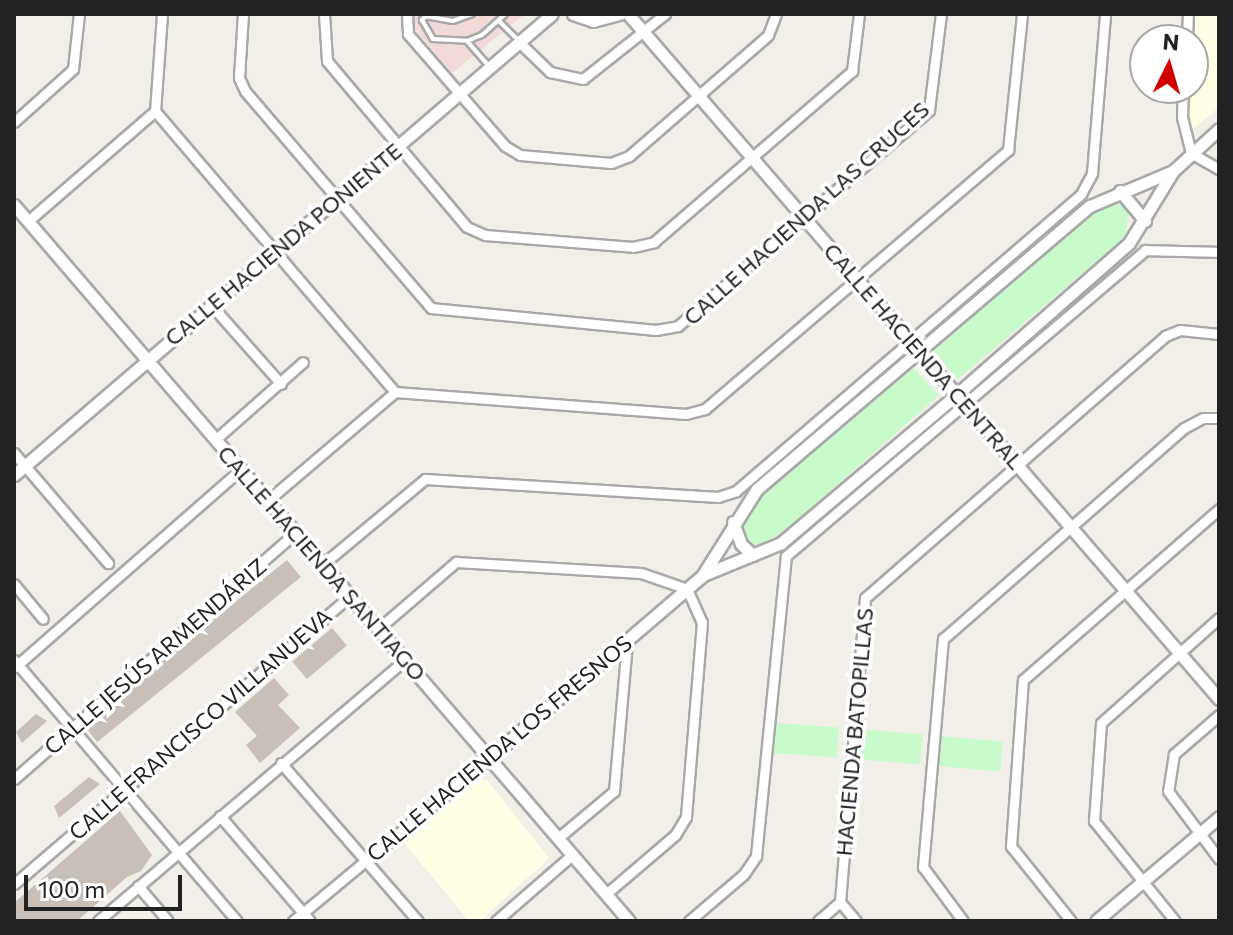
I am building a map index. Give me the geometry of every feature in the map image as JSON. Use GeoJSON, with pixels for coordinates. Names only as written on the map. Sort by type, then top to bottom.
{"type":"FeatureCollection","features":[{"type":"Feature","properties":{"kind":"street"},"geometry":{"type":"LineString","coordinates":[[14,122],[73,69],[79,14]]}},
{"type":"Feature","properties":{"kind":"street"},"geometry":{"type":"LineString","coordinates":[[162,14],[155,111],[395,392]]}},
{"type":"Feature","properties":{"kind":"street","name":"CALLE HACIENDA LAS CRUCES"},"geometry":{"type":"LineString","coordinates":[[243,14],[241,84],[431,308],[656,330],[678,326],[929,110],[941,14]]}},
{"type":"Feature","properties":{"kind":"street"},"geometry":{"type":"LineString","coordinates":[[324,14],[323,54],[475,232],[633,247],[654,242],[852,71],[859,14]]}},
{"type":"Feature","properties":{"kind":"street"},"geometry":{"type":"LineString","coordinates":[[407,14],[406,29],[419,46],[515,153],[611,163],[629,156],[768,35],[776,14]]}},
{"type":"Feature","properties":{"kind":"street"},"geometry":{"type":"LineString","coordinates":[[573,14],[593,21],[620,14]]}},
{"type":"Feature","properties":{"kind":"street","name":"CALLE HACIENDA CENTRAL"},"geometry":{"type":"LineString","coordinates":[[628,14],[1219,699]]}},
{"type":"Feature","properties":{"kind":"street"},"geometry":{"type":"LineString","coordinates":[[520,43],[550,72],[583,79],[645,33],[665,14]]}},
{"type":"Feature","properties":{"kind":"street"},"geometry":{"type":"LineString","coordinates":[[267,501],[395,392],[698,413],[1008,150],[1022,14]]}},
{"type":"Feature","properties":{"kind":"street"},"geometry":{"type":"LineString","coordinates":[[323,564],[431,478],[723,497],[910,342],[1087,186],[1105,14]]}},
{"type":"Feature","properties":{"kind":"street","name":"CALLE HACIENDA PONIENTE"},"geometry":{"type":"LineString","coordinates":[[14,475],[520,43],[544,16]]}},
{"type":"Feature","properties":{"kind":"street"},"geometry":{"type":"LineString","coordinates":[[1182,104],[1182,117],[1191,153],[1219,169]]}},
{"type":"Feature","properties":{"kind":"street"},"geometry":{"type":"LineString","coordinates":[[28,221],[155,111]]}},
{"type":"Feature","properties":{"kind":"street","name":"CALLE HACIENDA LOS FRESNOS"},"geometry":{"type":"LineString","coordinates":[[703,575],[781,543],[960,400],[1129,243],[1173,171],[1219,129]]}},
{"type":"Feature","properties":{"kind":"street","name":"CALLE HACIENDA LOS FRESNOS"},"geometry":{"type":"LineString","coordinates":[[293,921],[307,917],[366,859],[703,575],[733,522],[757,489],[1090,206],[1173,171]]}},
{"type":"Feature","properties":{"kind":"street"},"geometry":{"type":"LineString","coordinates":[[1120,191],[1145,221]]}},
{"type":"Feature","properties":{"kind":"street","name":"CALLE HACIENDA SANTIAGO"},"geometry":{"type":"LineString","coordinates":[[14,205],[606,894],[625,920]]}},
{"type":"Feature","properties":{"kind":"street"},"geometry":{"type":"LineString","coordinates":[[689,921],[744,874],[756,856],[783,561],[960,400],[1145,250],[1219,252]]}},
{"type":"Feature","properties":{"kind":"street"},"geometry":{"type":"LineString","coordinates":[[212,306],[281,384]]}},
{"type":"Feature","properties":{"kind":"street","name":"HACIENDA BATOPILLAS"},"geometry":{"type":"LineString","coordinates":[[840,902],[861,604],[1170,332],[1219,334]]}},
{"type":"Feature","properties":{"kind":"street"},"geometry":{"type":"LineString","coordinates":[[216,439],[303,362]]}},
{"type":"Feature","properties":{"kind":"street"},"geometry":{"type":"LineString","coordinates":[[963,921],[923,867],[941,643],[1184,428],[1203,418],[1219,418]]}},
{"type":"Feature","properties":{"kind":"street"},"geometry":{"type":"LineString","coordinates":[[14,453],[108,563]]}},
{"type":"Feature","properties":{"kind":"street"},"geometry":{"type":"LineString","coordinates":[[237,921],[15,664],[241,469]]}},
{"type":"Feature","properties":{"kind":"street"},"geometry":{"type":"LineString","coordinates":[[1071,921],[1011,846],[1025,676],[1219,509]]}},
{"type":"Feature","properties":{"kind":"street"},"geometry":{"type":"LineString","coordinates":[[733,522],[741,544],[753,555]]}},
{"type":"Feature","properties":{"kind":"street","name":"CALLE JESÚS ARMENDÁRIZ"},"geometry":{"type":"LineString","coordinates":[[14,779],[295,533]]}},
{"type":"Feature","properties":{"kind":"street"},"geometry":{"type":"LineString","coordinates":[[378,629],[456,562],[641,573],[687,589],[702,622],[686,817],[675,835],[606,894]]}},
{"type":"Feature","properties":{"kind":"street"},"geometry":{"type":"LineString","coordinates":[[14,584],[43,619]]}},
{"type":"Feature","properties":{"kind":"street","name":"CALLE FRANCISCO VILLANUEVA"},"geometry":{"type":"LineString","coordinates":[[14,884],[350,596]]}},
{"type":"Feature","properties":{"kind":"street"},"geometry":{"type":"LineString","coordinates":[[1175,921],[1094,821],[1101,723],[1219,618]]}},
{"type":"Feature","properties":{"kind":"street"},"geometry":{"type":"LineString","coordinates":[[558,838],[614,791],[627,642]]}},
{"type":"Feature","properties":{"kind":"street"},"geometry":{"type":"LineString","coordinates":[[98,921],[405,660]]}},
{"type":"Feature","properties":{"kind":"street"},"geometry":{"type":"LineString","coordinates":[[1219,715],[1171,759],[1169,796],[1219,859]]}},
{"type":"Feature","properties":{"kind":"street"},"geometry":{"type":"LineString","coordinates":[[281,763],[418,921]]}},
{"type":"Feature","properties":{"kind":"street"},"geometry":{"type":"LineString","coordinates":[[220,816],[307,917]]}},
{"type":"Feature","properties":{"kind":"street"},"geometry":{"type":"LineString","coordinates":[[1096,921],[1219,817]]}},
{"type":"Feature","properties":{"kind":"street"},"geometry":{"type":"LineString","coordinates":[[496,921],[572,855]]}},
{"type":"Feature","properties":{"kind":"street"},"geometry":{"type":"LineString","coordinates":[[138,886],[168,921]]}},
{"type":"Feature","properties":{"kind":"street"},"geometry":{"type":"LineString","coordinates":[[818,921],[840,902],[856,921]]}},
{"type":"Feature","properties":{"kind":"lane"},"geometry":{"type":"LineString","coordinates":[[472,14],[453,21],[426,16],[422,20],[429,36],[444,42],[467,41],[505,14]]}},
{"type":"Feature","properties":{"kind":"lane"},"geometry":{"type":"LineString","coordinates":[[499,21],[520,43]]}},
{"type":"Feature","properties":{"kind":"lane"},"geometry":{"type":"LineString","coordinates":[[419,46],[429,36]]}},
{"type":"Feature","properties":{"kind":"lane"},"geometry":{"type":"LineString","coordinates":[[467,41],[490,68]]}},
{"type":"Feature","properties":{"kind":"shaded area"},"geometry":{"type":"Polygon","coordinates":[[[411,14],[525,14],[452,73],[413,27],[411,14]]]}},
{"type":"Feature","properties":{"kind":"shaded area"},"geometry":{"type":"Polygon","coordinates":[[[1194,14],[1219,14],[1219,107],[1193,129],[1187,104],[1209,104],[1209,24],[1194,24],[1194,14]]]}},
{"type":"Feature","properties":{"kind":"shaded area"},"geometry":{"type":"Polygon","coordinates":[[[479,778],[487,780],[549,858],[480,921],[469,921],[405,844],[479,778]]]}},
{"type":"Feature","properties":{"kind":"green space"},"geometry":{"type":"Polygon","coordinates":[[[1115,201],[1129,210],[1125,237],[957,380],[932,348],[1091,209],[1115,201]]]}},
{"type":"Feature","properties":{"kind":"green space"},"geometry":{"type":"Polygon","coordinates":[[[911,366],[939,395],[785,531],[757,546],[744,545],[737,521],[749,501],[911,366]]]}},
{"type":"Feature","properties":{"kind":"green space"},"geometry":{"type":"Polygon","coordinates":[[[775,723],[839,727],[837,757],[773,753],[775,723]]]}},
{"type":"Feature","properties":{"kind":"green space"},"geometry":{"type":"Polygon","coordinates":[[[859,729],[923,735],[920,764],[856,759],[859,729]]]}},
{"type":"Feature","properties":{"kind":"green space"},"geometry":{"type":"Polygon","coordinates":[[[940,736],[1003,741],[1000,771],[937,766],[940,736]]]}},
{"type":"Feature","properties":{"kind":"building"},"geometry":{"type":"Polygon","coordinates":[[[287,560],[301,577],[97,742],[83,725],[287,560]]]}},
{"type":"Feature","properties":{"kind":"building"},"geometry":{"type":"Polygon","coordinates":[[[332,628],[347,646],[307,679],[292,661],[332,628]]]}},
{"type":"Feature","properties":{"kind":"building"},"geometry":{"type":"Polygon","coordinates":[[[274,678],[289,695],[278,705],[300,728],[260,763],[246,745],[257,736],[235,712],[274,678]]]}},
{"type":"Feature","properties":{"kind":"building"},"geometry":{"type":"Polygon","coordinates":[[[36,714],[47,721],[22,743],[16,732],[36,714]]]}},
{"type":"Feature","properties":{"kind":"building"},"geometry":{"type":"Polygon","coordinates":[[[89,777],[100,784],[59,818],[54,806],[89,777]]]}},
{"type":"Feature","properties":{"kind":"building"},"geometry":{"type":"Polygon","coordinates":[[[120,811],[152,855],[141,871],[127,877],[77,921],[14,921],[14,903],[120,811]]]}}]}
